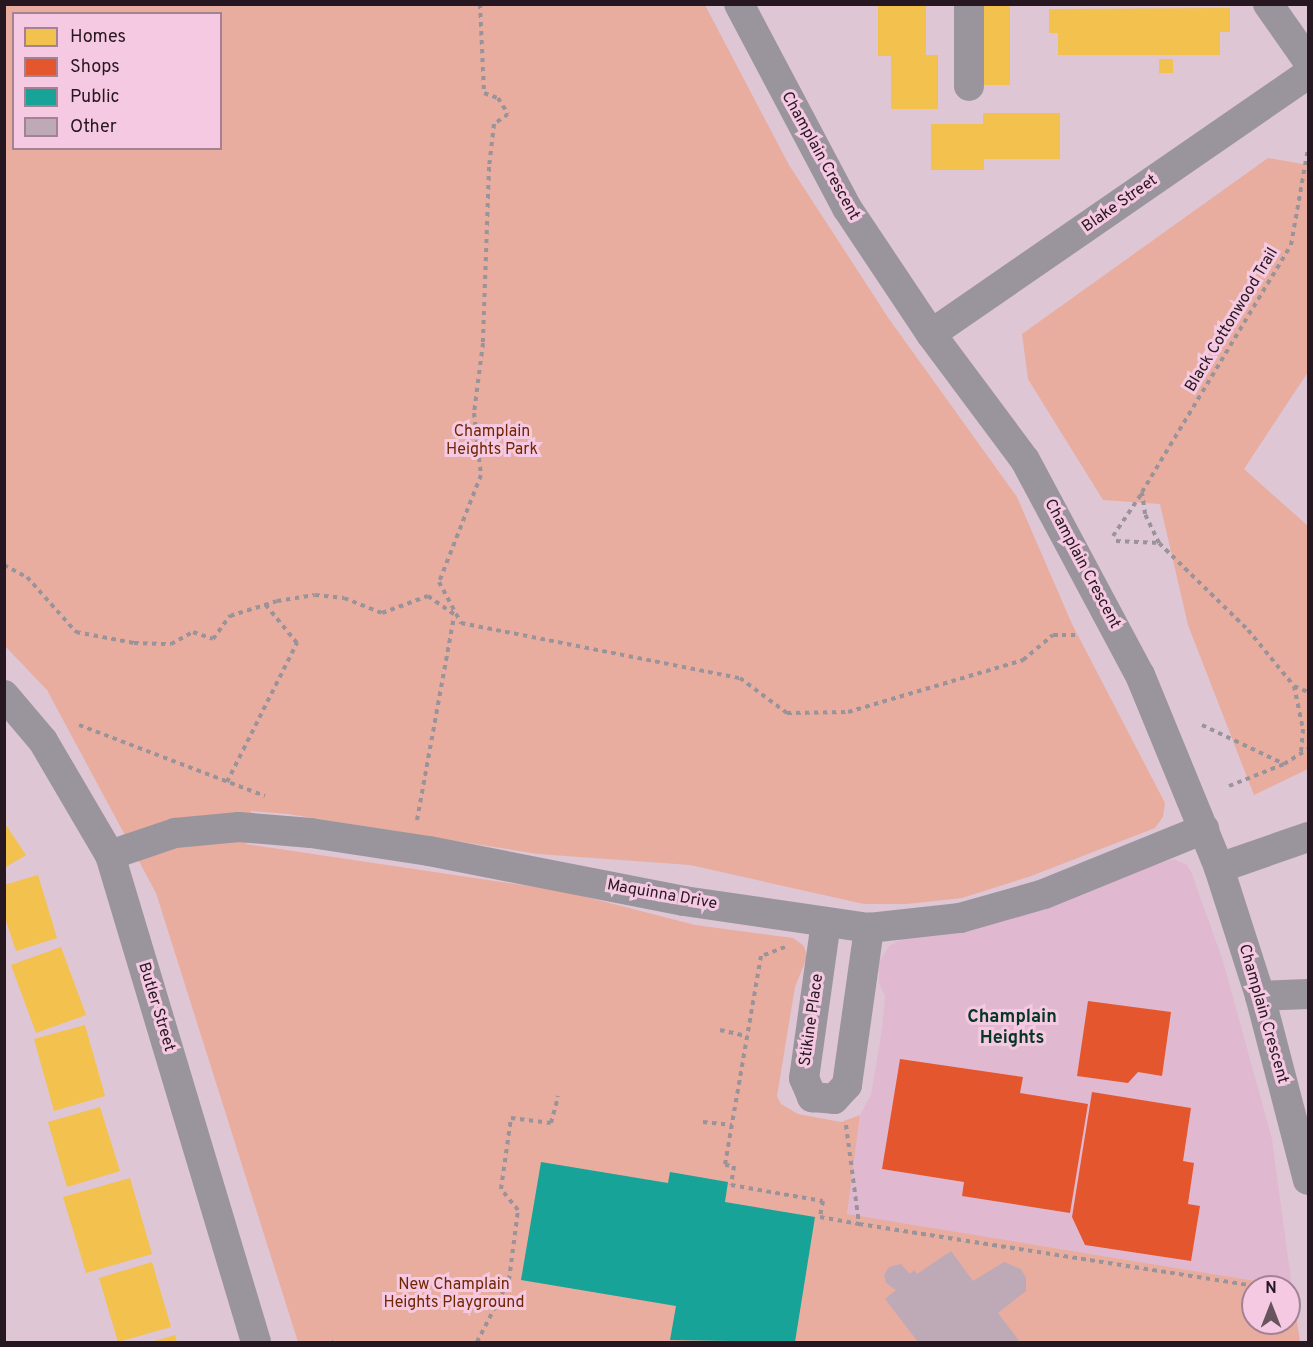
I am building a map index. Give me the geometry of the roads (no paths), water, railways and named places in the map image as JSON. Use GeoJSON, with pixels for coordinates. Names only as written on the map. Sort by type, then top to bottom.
{"type":"FeatureCollection","features":[{"type":"Feature","properties":{"kind":"street","name":"Champlain Crescent"},"geometry":{"type":"LineString","coordinates":[[739,4],[847,208],[930,334],[1025,460],[1087,570],[1140,675],[1219,868],[1260,996],[1308,1174]]}},
{"type":"Feature","properties":{"kind":"street"},"geometry":{"type":"LineString","coordinates":[[969,4],[969,87]]}},
{"type":"Feature","properties":{"kind":"street"},"geometry":{"type":"LineString","coordinates":[[1268,4],[1308,62]]}},
{"type":"Feature","properties":{"kind":"street","name":"Blake Street"},"geometry":{"type":"LineString","coordinates":[[930,334],[1308,74]]}},
{"type":"Feature","properties":{"kind":"street","name":"Butler Street"},"geometry":{"type":"LineString","coordinates":[[4,695],[43,741],[110,855],[256,1342]]}},
{"type":"Feature","properties":{"kind":"street","name":"Maquinna Drive"},"geometry":{"type":"LineString","coordinates":[[110,855],[186,832],[239,827],[310,833],[429,851],[684,901],[869,928],[960,918],[1044,894],[1204,829]]}},
{"type":"Feature","properties":{"kind":"street"},"geometry":{"type":"LineString","coordinates":[[1219,868],[1308,837]]}},
{"type":"Feature","properties":{"kind":"street","name":"Stikine Place"},"geometry":{"type":"LineString","coordinates":[[826,921],[804,1078],[812,1097],[834,1099],[847,1085],[869,928]]}},
{"type":"Feature","properties":{"kind":"street"},"geometry":{"type":"LineString","coordinates":[[1260,996],[1308,993]]}},
{"type":"Feature","properties":{"kind":"district","name":"Champlain Heights"},"geometry":{"type":"Point","coordinates":[1012,1029]}},
{"type":"Feature","properties":{"kind":"park label","name":"Champlain Heights Park"},"geometry":{"type":"Point","coordinates":[492,441]}},
{"type":"Feature","properties":{"kind":"park label","name":"New Champlain Heights Playground"},"geometry":{"type":"Point","coordinates":[454,1294]}}]}
